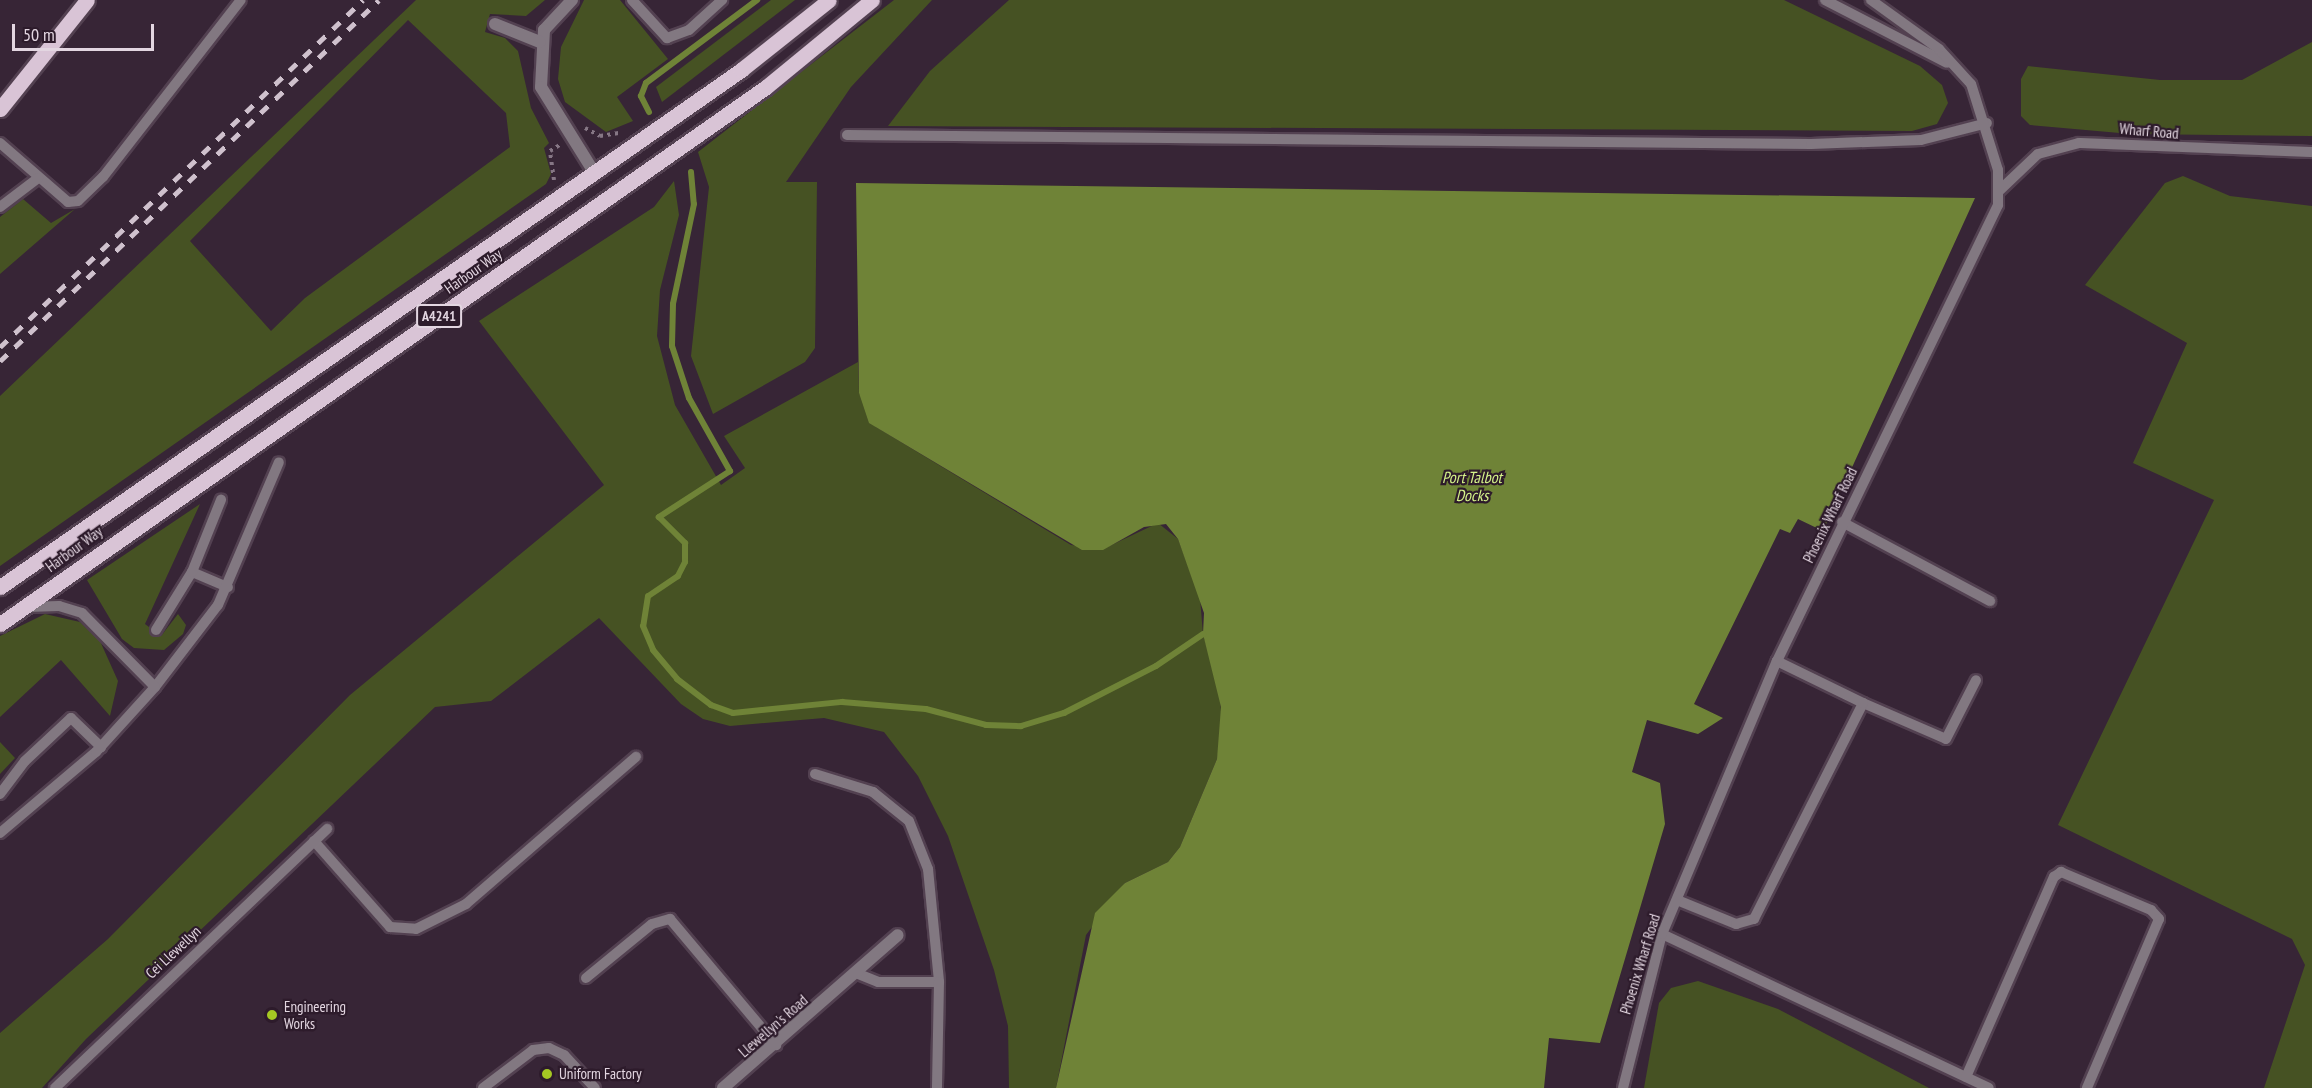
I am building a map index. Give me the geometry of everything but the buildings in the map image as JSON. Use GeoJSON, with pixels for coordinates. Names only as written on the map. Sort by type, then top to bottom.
{"type":"FeatureCollection","features":[{"type":"Feature","properties":{"kind":"main road"},"geometry":{"type":"LineString","coordinates":[[0,109],[87,0]]}},
{"type":"Feature","properties":{"kind":"main road","name":"Harbour Way"},"geometry":{"type":"LineString","coordinates":[[0,587],[741,70],[829,0]]}},
{"type":"Feature","properties":{"kind":"main road","name":"Harbour Way"},"geometry":{"type":"LineString","coordinates":[[0,624],[766,87],[872,0]]}},
{"type":"Feature","properties":{"kind":"street"},"geometry":{"type":"LineString","coordinates":[[572,0],[551,19],[540,42],[545,100],[594,172]]}},
{"type":"Feature","properties":{"kind":"street"},"geometry":{"type":"LineString","coordinates":[[495,24],[540,42]]}},
{"type":"Feature","properties":{"kind":"street","name":"Llewellyn's Road"},"geometry":{"type":"LineString","coordinates":[[723,1088],[776,1045],[898,935]]}},
{"type":"Feature","properties":{"kind":"lane"},"geometry":{"type":"LineString","coordinates":[[0,143],[68,202],[78,201],[103,177],[241,0]]}},
{"type":"Feature","properties":{"kind":"lane"},"geometry":{"type":"LineString","coordinates":[[632,0],[667,38],[688,30],[722,0]]}},
{"type":"Feature","properties":{"kind":"lane"},"geometry":{"type":"LineString","coordinates":[[1825,0],[1965,75]]}},
{"type":"Feature","properties":{"kind":"lane","name":"Phoenix Wharf Road"},"geometry":{"type":"LineString","coordinates":[[1623,1088],[1662,934],[1777,661],[1842,522],[1993,220],[2000,190],[1987,123],[1965,75],[1939,49],[1871,0]]}},
{"type":"Feature","properties":{"kind":"lane"},"geometry":{"type":"LineString","coordinates":[[847,135],[1811,144],[1922,140],[1987,123]]}},
{"type":"Feature","properties":{"kind":"lane","name":"Wharf Road"},"geometry":{"type":"LineString","coordinates":[[2000,190],[2038,154],[2079,143],[2312,152]]}},
{"type":"Feature","properties":{"kind":"lane"},"geometry":{"type":"LineString","coordinates":[[0,207],[38,178]]}},
{"type":"Feature","properties":{"kind":"lane"},"geometry":{"type":"LineString","coordinates":[[0,833],[101,747],[155,687],[228,587],[279,462]]}},
{"type":"Feature","properties":{"kind":"lane"},"geometry":{"type":"LineString","coordinates":[[156,630],[192,572],[221,501]]}},
{"type":"Feature","properties":{"kind":"lane"},"geometry":{"type":"LineString","coordinates":[[1842,522],[1990,601]]}},
{"type":"Feature","properties":{"kind":"lane"},"geometry":{"type":"LineString","coordinates":[[192,572],[228,587]]}},
{"type":"Feature","properties":{"kind":"lane"},"geometry":{"type":"LineString","coordinates":[[24,607],[60,606],[82,613],[155,687]]}},
{"type":"Feature","properties":{"kind":"lane"},"geometry":{"type":"LineString","coordinates":[[1777,661],[1863,703],[1947,739],[1976,680]]}},
{"type":"Feature","properties":{"kind":"lane"},"geometry":{"type":"LineString","coordinates":[[1677,900],[1736,924],[1754,919],[1863,703]]}},
{"type":"Feature","properties":{"kind":"lane"},"geometry":{"type":"LineString","coordinates":[[0,794],[25,761],[71,718],[101,747]]}},
{"type":"Feature","properties":{"kind":"lane"},"geometry":{"type":"LineString","coordinates":[[314,841],[390,927],[416,930],[466,904],[636,757]]}},
{"type":"Feature","properties":{"kind":"lane"},"geometry":{"type":"LineString","coordinates":[[815,774],[873,792],[909,821],[928,869],[939,982],[937,1088]]}},
{"type":"Feature","properties":{"kind":"lane","name":"Cei Llewellyn"},"geometry":{"type":"LineString","coordinates":[[55,1088],[327,829]]}},
{"type":"Feature","properties":{"kind":"lane"},"geometry":{"type":"LineString","coordinates":[[1966,1077],[2049,887],[2061,872],[2151,910],[2159,919],[2087,1088]]}},
{"type":"Feature","properties":{"kind":"lane"},"geometry":{"type":"LineString","coordinates":[[586,978],[652,924],[670,919],[776,1045]]}},
{"type":"Feature","properties":{"kind":"lane"},"geometry":{"type":"LineString","coordinates":[[1662,934],[1989,1088]]}},
{"type":"Feature","properties":{"kind":"lane"},"geometry":{"type":"LineString","coordinates":[[856,973],[878,982],[939,982]]}},
{"type":"Feature","properties":{"kind":"lane"},"geometry":{"type":"LineString","coordinates":[[483,1088],[533,1050],[549,1048],[564,1055],[595,1088]]}},
{"type":"Feature","properties":{"kind":"shaded area"},"geometry":{"type":"Polygon","coordinates":[[[416,0],[545,0],[526,16],[490,14],[485,32],[505,38],[518,51],[531,108],[549,143],[544,148],[551,174],[546,184],[0,566],[0,396],[416,0]],[[408,20],[190,241],[271,331],[305,298],[510,147],[506,113],[408,20]]]}},
{"type":"Feature","properties":{"kind":"shaded area"},"geometry":{"type":"Polygon","coordinates":[[[584,0],[620,0],[668,59],[617,97],[633,121],[606,132],[565,102],[558,79],[561,47],[584,0]]]}},
{"type":"Feature","properties":{"kind":"shaded area"},"geometry":{"type":"Polygon","coordinates":[[[771,0],[795,0],[662,102],[656,87],[771,0]]]}},
{"type":"Feature","properties":{"kind":"shaded area"},"geometry":{"type":"Polygon","coordinates":[[[894,0],[932,0],[851,87],[786,182],[817,182],[815,348],[805,362],[713,414],[691,356],[709,187],[698,152],[894,0]]]}},
{"type":"Feature","properties":{"kind":"shaded area"},"geometry":{"type":"Polygon","coordinates":[[[1009,0],[1784,0],[1920,66],[1942,85],[1948,103],[1937,124],[1912,131],[888,126],[930,71],[1009,0]]]}},
{"type":"Feature","properties":{"kind":"shaded area"},"geometry":{"type":"Polygon","coordinates":[[[2312,42],[2312,136],[2131,134],[2030,125],[2021,116],[2021,79],[2028,66],[2160,80],[2242,80],[2312,42]]]}},
{"type":"Feature","properties":{"kind":"shaded area"},"geometry":{"type":"Polygon","coordinates":[[[2183,176],[2230,196],[2312,206],[2312,1088],[2264,1088],[2305,965],[2292,939],[2058,825],[2214,500],[2133,463],[2187,343],[2085,285],[2165,183],[2183,176]]]}},
{"type":"Feature","properties":{"kind":"shaded area"},"geometry":{"type":"Polygon","coordinates":[[[674,181],[679,215],[660,290],[657,336],[675,405],[721,485],[745,468],[724,436],[858,362],[859,393],[876,427],[1071,545],[1103,549],[1158,523],[1178,539],[1200,598],[1203,634],[1220,692],[1222,732],[1217,759],[1180,847],[1168,862],[1125,883],[1086,935],[1056,1088],[1009,1088],[1008,1026],[994,970],[948,836],[918,776],[884,732],[824,718],[730,726],[703,719],[681,704],[599,618],[491,701],[435,707],[86,1039],[42,1088],[0,1088],[0,1033],[108,939],[350,695],[604,485],[479,321],[654,207],[674,181]]]}},
{"type":"Feature","properties":{"kind":"shaded area"},"geometry":{"type":"Polygon","coordinates":[[[23,199],[51,223],[75,209],[0,274],[0,217],[23,199]]]}},
{"type":"Feature","properties":{"kind":"shaded area"},"geometry":{"type":"Polygon","coordinates":[[[200,504],[145,624],[161,636],[178,614],[186,625],[183,634],[164,650],[134,648],[122,639],[87,580],[200,504]]]}},
{"type":"Feature","properties":{"kind":"shaded area"},"geometry":{"type":"Polygon","coordinates":[[[45,614],[80,622],[100,641],[118,681],[110,716],[61,660],[0,717],[0,636],[45,614]]]}},
{"type":"Feature","properties":{"kind":"shaded area"},"geometry":{"type":"Polygon","coordinates":[[[0,742],[15,758],[0,774],[0,742]]]}},
{"type":"Feature","properties":{"kind":"shaded area"},"geometry":{"type":"Polygon","coordinates":[[[1698,981],[1778,1009],[1929,1088],[1644,1088],[1659,1003],[1671,988],[1698,981]]]}},
{"type":"Feature","properties":{"kind":"water","name":"Port Talbot Docks"},"geometry":{"type":"Polygon","coordinates":[[[856,183],[1975,198],[1823,531],[1798,519],[1790,533],[1780,529],[1694,704],[1723,718],[1698,734],[1647,720],[1632,772],[1660,783],[1665,824],[1600,1043],[1549,1038],[1544,1088],[1056,1088],[1095,913],[1125,883],[1168,862],[1180,847],[1217,759],[1221,707],[1203,634],[1204,613],[1178,539],[1166,524],[1144,527],[1103,550],[1082,550],[869,423],[859,393],[856,183]]]}},
{"type":"Feature","properties":{"kind":"waterway"},"geometry":{"type":"LineString","coordinates":[[649,112],[641,96],[646,83],[757,0]]}},
{"type":"Feature","properties":{"kind":"waterway"},"geometry":{"type":"LineString","coordinates":[[691,172],[694,204],[673,304],[672,346],[689,398],[730,471],[659,517],[685,543],[685,562],[678,576],[648,596],[643,626],[653,650],[677,679],[711,705],[733,713],[842,702],[926,709],[986,725],[1021,726],[1064,713],[1156,666],[1203,634]]}},
{"type":"Feature","properties":{"kind":"railway"},"geometry":{"type":"LineString","coordinates":[[0,347],[363,0]]}},
{"type":"Feature","properties":{"kind":"railway"},"geometry":{"type":"LineString","coordinates":[[0,361],[379,0]]}},
{"type":"Feature","properties":{"kind":"place","name":"Engineering Works"},"geometry":{"type":"Point","coordinates":[272,1015]}},
{"type":"Feature","properties":{"kind":"place","name":"Uniform Factory"},"geometry":{"type":"Point","coordinates":[547,1074]}}]}
